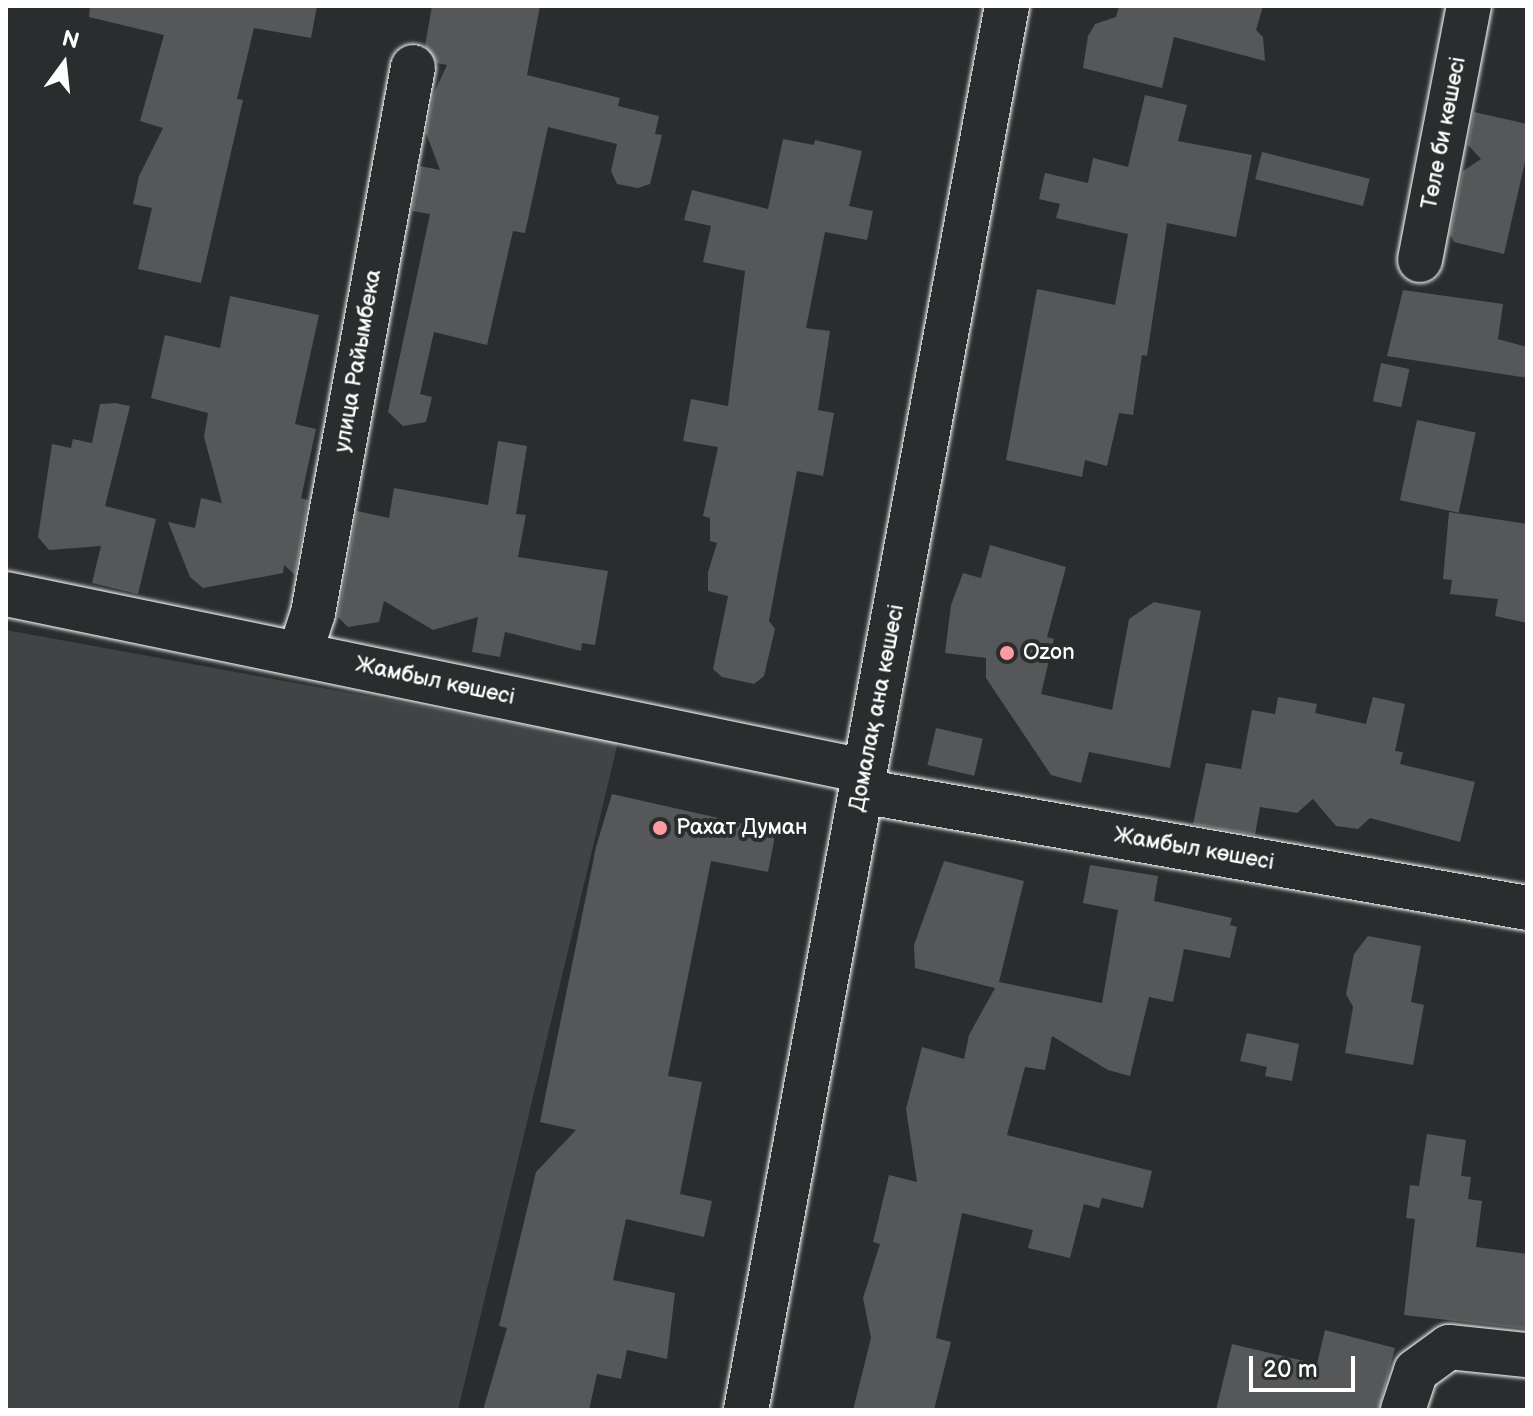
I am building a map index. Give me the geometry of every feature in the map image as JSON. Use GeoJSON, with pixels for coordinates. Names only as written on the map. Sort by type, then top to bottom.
{"type":"FeatureCollection","features":[{"type":"Feature","properties":{"kind":"street","name":"Домалақ ана көшесі"},"geometry":{"type":"LineString","coordinates":[[746,1410],[1007,6]]}},
{"type":"Feature","properties":{"kind":"street","name":"Төле би көшесі"},"geometry":{"type":"LineString","coordinates":[[1420,260],[1469,6]]}},
{"type":"Feature","properties":{"kind":"street","name":"улица Райымбека"},"geometry":{"type":"LineString","coordinates":[[300,653],[313,613],[413,67]]}},
{"type":"Feature","properties":{"kind":"street","name":"Жамбыл көшесі"},"geometry":{"type":"LineString","coordinates":[[6,594],[300,653],[862,781],[1527,908]]}},
{"type":"Feature","properties":{"kind":"street"},"geometry":{"type":"LineString","coordinates":[[1403,1410],[1416,1371],[1449,1347],[1527,1355]]}},
{"type":"Feature","properties":{"kind":"shaded area"},"geometry":{"type":"Polygon","coordinates":[[[6,630],[618,742],[458,1410],[6,1410],[6,630]]]}},
{"type":"Feature","properties":{"kind":"building"},"geometry":{"type":"Polygon","coordinates":[[[90,6],[317,6],[311,38],[254,28],[237,99],[243,100],[201,283],[138,269],[152,208],[133,204],[139,176],[163,128],[140,121],[164,35],[89,17],[90,6]]]}},
{"type":"Feature","properties":{"kind":"building"},"geometry":{"type":"Polygon","coordinates":[[[432,6],[540,6],[527,75],[620,98],[618,106],[659,116],[655,134],[662,135],[650,184],[638,188],[617,184],[611,171],[617,144],[548,127],[525,233],[513,231],[487,345],[434,332],[420,394],[432,397],[426,422],[403,426],[388,412],[430,214],[412,211],[420,166],[440,170],[426,133],[434,93],[447,65],[437,63],[425,46],[432,6]]]}},
{"type":"Feature","properties":{"kind":"building"},"geometry":{"type":"Polygon","coordinates":[[[1119,6],[1263,6],[1256,30],[1263,37],[1265,61],[1174,37],[1162,88],[1083,68],[1088,36],[1095,24],[1116,17],[1119,6]]]}},
{"type":"Feature","properties":{"kind":"building"},"geometry":{"type":"Polygon","coordinates":[[[1145,95],[1187,105],[1178,141],[1252,155],[1236,237],[1167,223],[1147,356],[1142,355],[1133,415],[1119,413],[1107,466],[1085,460],[1082,477],[1006,460],[1037,289],[1115,305],[1128,234],[1056,218],[1060,204],[1039,199],[1045,173],[1088,183],[1093,158],[1128,167],[1145,95]]]}},
{"type":"Feature","properties":{"kind":"building"},"geometry":{"type":"Polygon","coordinates":[[[1474,112],[1527,124],[1527,153],[1504,254],[1454,242],[1450,234],[1463,171],[1481,159],[1468,145],[1474,112]]]}},
{"type":"Feature","properties":{"kind":"building"},"geometry":{"type":"Polygon","coordinates":[[[783,139],[814,145],[815,140],[862,151],[849,206],[873,211],[867,240],[825,232],[806,328],[830,331],[818,410],[834,413],[823,476],[797,471],[769,621],[775,629],[764,676],[754,684],[722,677],[713,669],[728,596],[708,591],[708,572],[717,543],[710,541],[710,518],[703,516],[718,447],[683,441],[691,399],[728,406],[745,271],[703,262],[711,226],[684,220],[692,190],[768,209],[783,139]]]}},
{"type":"Feature","properties":{"kind":"building"},"geometry":{"type":"Polygon","coordinates":[[[1262,152],[1370,179],[1363,206],[1255,179],[1262,152]]]}},
{"type":"Feature","properties":{"kind":"building"},"geometry":{"type":"Polygon","coordinates":[[[1403,290],[1503,304],[1498,339],[1527,347],[1527,378],[1387,356],[1403,290]]]}},
{"type":"Feature","properties":{"kind":"building"},"geometry":{"type":"Polygon","coordinates":[[[230,296],[319,315],[295,424],[316,429],[301,498],[308,500],[295,575],[284,565],[283,573],[203,588],[190,577],[168,522],[195,528],[201,498],[222,503],[204,437],[208,413],[151,398],[165,335],[220,348],[230,296]]]}},
{"type":"Feature","properties":{"kind":"building"},"geometry":{"type":"Polygon","coordinates":[[[1381,363],[1409,369],[1401,407],[1373,401],[1381,363]]]}},
{"type":"Feature","properties":{"kind":"building"},"geometry":{"type":"Polygon","coordinates":[[[100,404],[130,406],[105,506],[156,519],[138,594],[92,583],[101,546],[49,550],[38,537],[52,444],[71,448],[73,439],[92,443],[100,404]]]}},
{"type":"Feature","properties":{"kind":"building"},"geometry":{"type":"Polygon","coordinates":[[[1417,420],[1476,432],[1459,513],[1400,500],[1417,420]]]}},
{"type":"Feature","properties":{"kind":"building"},"geometry":{"type":"Polygon","coordinates":[[[498,441],[527,446],[516,514],[526,515],[518,557],[608,571],[595,645],[582,643],[581,651],[505,632],[500,657],[472,652],[478,617],[433,630],[384,601],[379,622],[348,627],[338,617],[357,511],[389,518],[394,488],[488,505],[498,441]]]}},
{"type":"Feature","properties":{"kind":"building"},"geometry":{"type":"Polygon","coordinates":[[[1449,512],[1527,524],[1527,623],[1495,616],[1498,599],[1450,594],[1452,580],[1443,579],[1449,512]]]}},
{"type":"Feature","properties":{"kind":"building"},"geometry":{"type":"Polygon","coordinates":[[[990,545],[1066,567],[1047,637],[1054,639],[1041,694],[1112,710],[1129,619],[1154,602],[1201,611],[1170,768],[1089,752],[1081,783],[1051,775],[986,678],[986,658],[945,653],[951,605],[963,573],[981,578],[990,545]]]}},
{"type":"Feature","properties":{"kind":"building"},"geometry":{"type":"Polygon","coordinates":[[[1278,697],[1317,704],[1315,713],[1366,724],[1373,697],[1405,704],[1395,751],[1403,752],[1400,764],[1475,782],[1460,842],[1370,818],[1358,829],[1336,826],[1313,799],[1297,813],[1260,807],[1255,835],[1193,824],[1206,763],[1241,769],[1252,710],[1275,714],[1278,697]]]}},
{"type":"Feature","properties":{"kind":"building"},"geometry":{"type":"Polygon","coordinates":[[[936,728],[983,739],[974,776],[927,765],[936,728]]]}},
{"type":"Feature","properties":{"kind":"building"},"geometry":{"type":"Polygon","coordinates":[[[612,794],[776,831],[768,872],[711,861],[668,1076],[702,1082],[680,1194],[712,1201],[704,1237],[626,1219],[613,1280],[675,1293],[667,1359],[627,1350],[621,1379],[597,1374],[589,1410],[483,1410],[507,1328],[499,1326],[536,1172],[576,1130],[540,1122],[596,847],[612,794]]]}},
{"type":"Feature","properties":{"kind":"building"},"geometry":{"type":"Polygon","coordinates":[[[944,861],[1024,881],[999,982],[1102,1003],[1118,910],[1083,903],[1090,865],[1158,876],[1154,901],[1232,918],[1230,925],[1237,927],[1230,958],[1184,949],[1173,1002],[1149,997],[1130,1076],[1108,1070],[1052,1036],[1045,1070],[1025,1067],[1007,1135],[1152,1171],[1143,1208],[1102,1198],[1099,1208],[1084,1204],[1070,1258],[1028,1248],[1033,1230],[962,1213],[936,1338],[951,1342],[934,1410],[853,1410],[871,1338],[863,1298],[880,1244],[873,1242],[889,1175],[917,1182],[906,1109],[922,1047],[964,1059],[969,1035],[995,988],[915,968],[914,945],[944,861]]]}},
{"type":"Feature","properties":{"kind":"building"},"geometry":{"type":"Polygon","coordinates":[[[1368,936],[1421,946],[1411,1002],[1424,1005],[1413,1065],[1345,1053],[1353,1007],[1346,994],[1354,954],[1368,936]]]}},
{"type":"Feature","properties":{"kind":"building"},"geometry":{"type":"Polygon","coordinates":[[[1247,1033],[1299,1044],[1292,1081],[1265,1076],[1267,1067],[1240,1061],[1247,1033]]]}},
{"type":"Feature","properties":{"kind":"building"},"geometry":{"type":"Polygon","coordinates":[[[1427,1134],[1466,1140],[1461,1176],[1471,1177],[1468,1199],[1482,1201],[1476,1247],[1527,1254],[1527,1329],[1404,1315],[1415,1219],[1406,1218],[1410,1185],[1419,1186],[1427,1134]]]}},
{"type":"Feature","properties":{"kind":"building"},"geometry":{"type":"Polygon","coordinates":[[[1325,1330],[1395,1348],[1379,1410],[1216,1410],[1232,1344],[1317,1364],[1325,1330]]]}},
{"type":"Feature","properties":{"kind":"place","name":"Ozon"},"geometry":{"type":"Point","coordinates":[1007,653]}},
{"type":"Feature","properties":{"kind":"place","name":"Рахат Думан"},"geometry":{"type":"Point","coordinates":[660,828]}}]}
